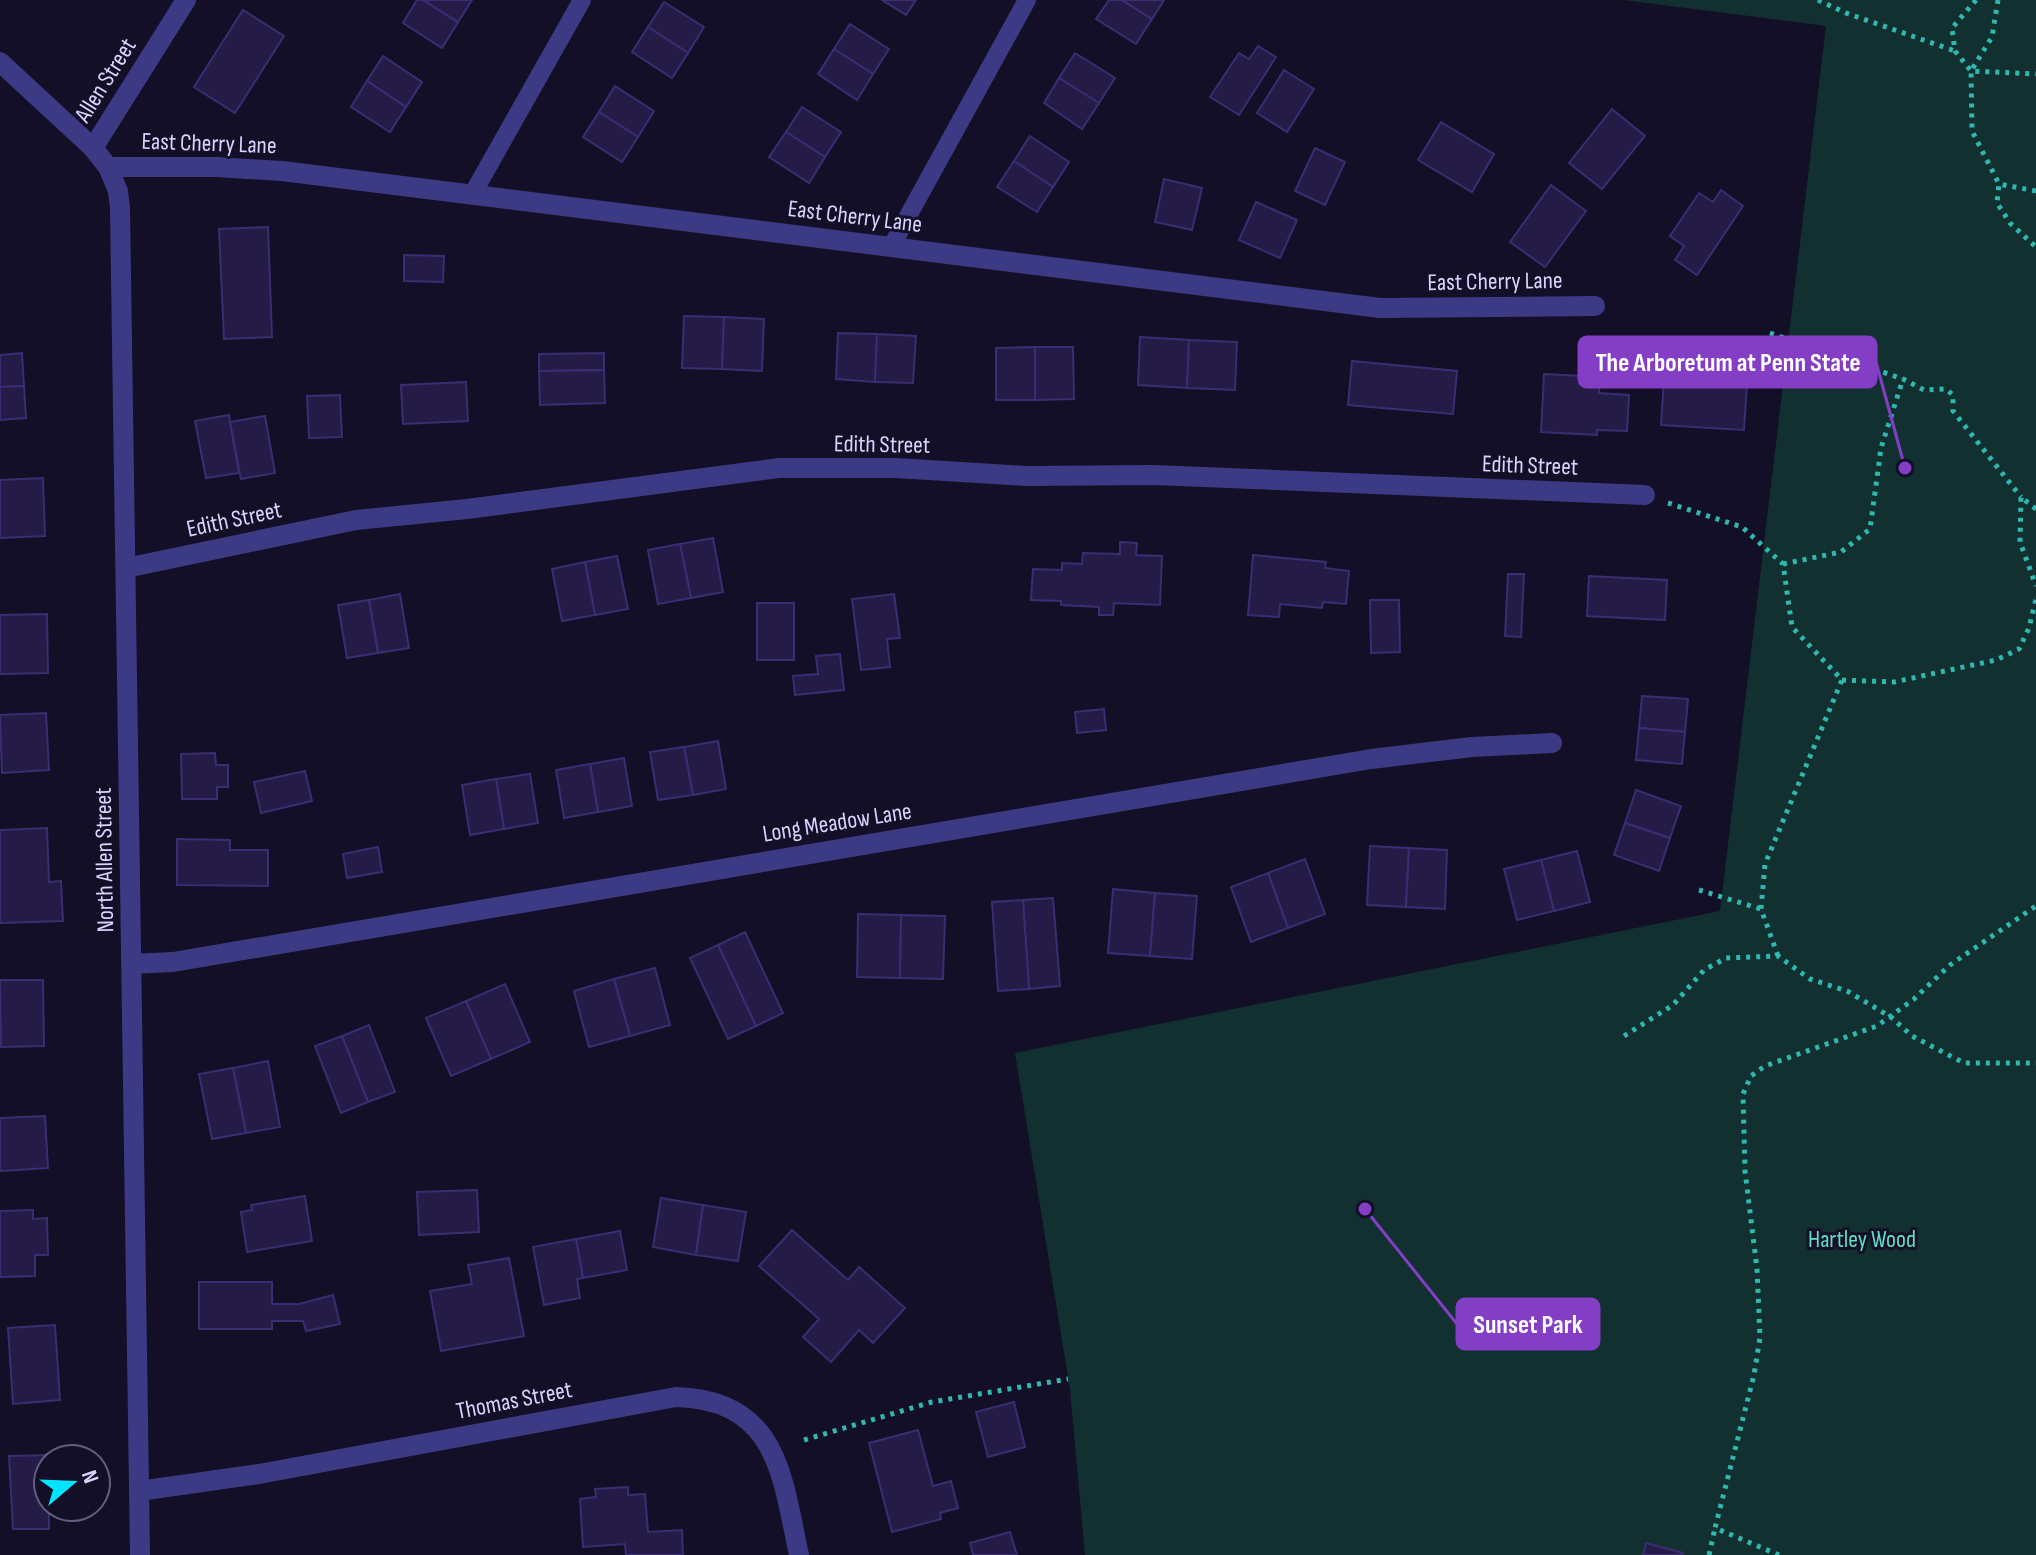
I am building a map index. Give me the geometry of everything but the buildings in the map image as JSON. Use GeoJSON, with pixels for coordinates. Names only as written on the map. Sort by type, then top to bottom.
{"type":"FeatureCollection","features":[{"type":"Feature","properties":{"kind":"street","name":"Allen Street"},"geometry":{"type":"LineString","coordinates":[[93,148],[186,0]]}},
{"type":"Feature","properties":{"kind":"street"},"geometry":{"type":"LineString","coordinates":[[0,62],[93,148],[108,167]]}},
{"type":"Feature","properties":{"kind":"street","name":"East Cherry Lane"},"geometry":{"type":"LineString","coordinates":[[108,167],[216,167],[282,171],[1380,308],[1595,306]]}},
{"type":"Feature","properties":{"kind":"street","name":"North Allen Street"},"geometry":{"type":"LineString","coordinates":[[108,167],[118,191],[120,208],[140,1555]]}},
{"type":"Feature","properties":{"kind":"street","name":"Edith Street"},"geometry":{"type":"LineString","coordinates":[[126,568],[356,520],[467,509],[779,468],[896,468],[1028,476],[1153,475],[1645,495]]}},
{"type":"Feature","properties":{"kind":"street","name":"Long Meadow Lane"},"geometry":{"type":"LineString","coordinates":[[132,964],[173,962],[1371,759],[1472,747],[1552,743]]}},
{"type":"Feature","properties":{"kind":"street","name":"Thomas Street"},"geometry":{"type":"LineString","coordinates":[[139,1491],[259,1474],[676,1397],[696,1397],[735,1410],[751,1421],[773,1452],[799,1555]]}},
{"type":"Feature","properties":{"kind":"lane"},"geometry":{"type":"LineString","coordinates":[[472,195],[582,0]]}},
{"type":"Feature","properties":{"kind":"lane"},"geometry":{"type":"LineString","coordinates":[[891,247],[1027,0]]}},
{"type":"Feature","properties":{"kind":"path"},"geometry":{"type":"LineString","coordinates":[[1818,0],[1846,13],[1955,51]]}},
{"type":"Feature","properties":{"kind":"path"},"geometry":{"type":"LineString","coordinates":[[1976,0],[1952,28],[1955,51],[1971,71],[2036,74]]}},
{"type":"Feature","properties":{"kind":"path"},"geometry":{"type":"LineString","coordinates":[[1998,0],[1992,37],[1971,71],[1972,131],[1999,184],[1997,203],[2010,223],[2036,247]]}},
{"type":"Feature","properties":{"kind":"path"},"geometry":{"type":"LineString","coordinates":[[1999,184],[2036,191]]}},
{"type":"Feature","properties":{"kind":"path"},"geometry":{"type":"LineString","coordinates":[[1770,333],[1903,379],[1924,390],[1946,389],[1953,395],[1953,411],[2021,497],[2036,509]]}},
{"type":"Feature","properties":{"kind":"path"},"geometry":{"type":"LineString","coordinates":[[1783,564],[1841,552],[1870,529],[1881,448],[1903,379]]}},
{"type":"Feature","properties":{"kind":"path"},"geometry":{"type":"LineString","coordinates":[[1645,495],[1742,527],[1783,564],[1792,627],[1842,680],[1894,682],[1996,660],[2019,649],[2029,628],[2036,599]]}},
{"type":"Feature","properties":{"kind":"path"},"geometry":{"type":"LineString","coordinates":[[2021,497],[2020,542],[2036,586]]}},
{"type":"Feature","properties":{"kind":"path"},"geometry":{"type":"LineString","coordinates":[[1842,680],[1765,864],[1761,909],[1778,956],[1810,979],[1847,991],[1891,1017],[1912,1036],[1964,1063],[2036,1063]]}},
{"type":"Feature","properties":{"kind":"path"},"geometry":{"type":"LineString","coordinates":[[1699,890],[1761,909]]}},
{"type":"Feature","properties":{"kind":"path"},"geometry":{"type":"LineString","coordinates":[[1709,1555],[1754,1375],[1760,1337],[1757,1269],[1745,1171],[1743,1094],[1751,1076],[1765,1066],[1877,1026],[1950,965],[2036,906]]}},
{"type":"Feature","properties":{"kind":"path"},"geometry":{"type":"LineString","coordinates":[[1624,1036],[1673,1005],[1704,970],[1726,958],[1778,956]]}},
{"type":"Feature","properties":{"kind":"path"},"geometry":{"type":"LineString","coordinates":[[804,1440],[932,1402],[1068,1379]]}},
{"type":"Feature","properties":{"kind":"path"},"geometry":{"type":"LineString","coordinates":[[1715,1528],[1779,1555]]}},
{"type":"Feature","properties":{"kind":"green space","name":"Hartley Wood"},"geometry":{"type":"Polygon","coordinates":[[[1624,0],[2036,0],[2036,1555],[1085,1555],[1070,1389],[1015,1053],[1720,911],[1826,26],[1624,0]]]}},
{"type":"Feature","properties":{"kind":"place","name":"The Arboretum at Penn State"},"geometry":{"type":"Point","coordinates":[1905,468]}},
{"type":"Feature","properties":{"kind":"place","name":"Sunset Park"},"geometry":{"type":"Point","coordinates":[1365,1209]}}]}
